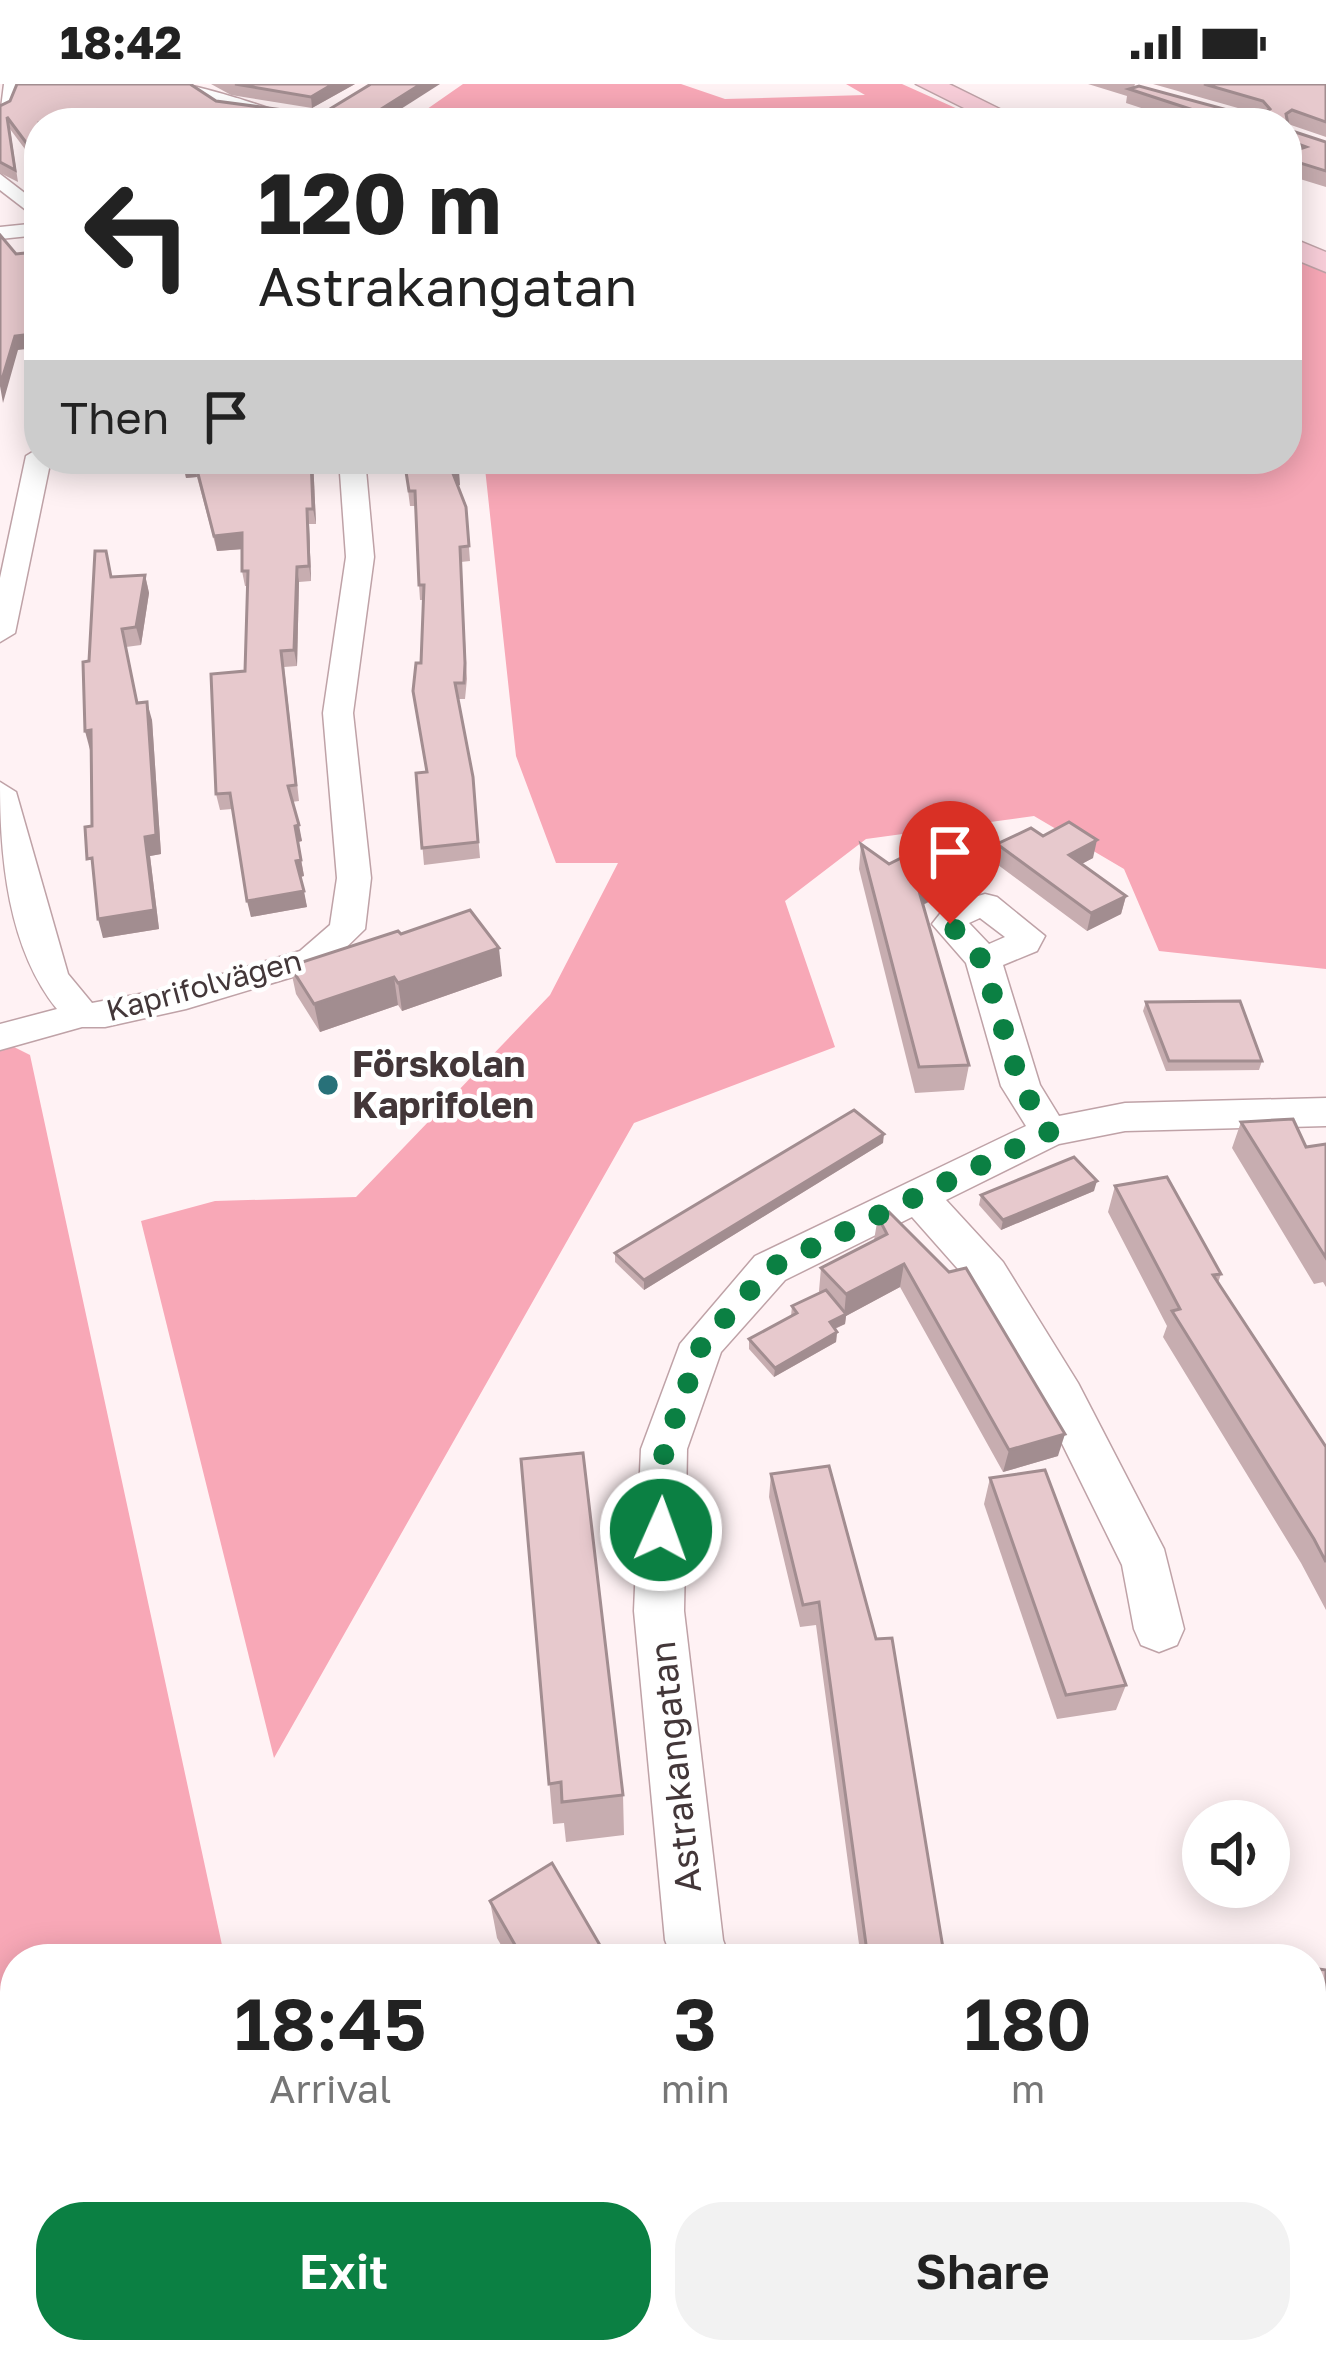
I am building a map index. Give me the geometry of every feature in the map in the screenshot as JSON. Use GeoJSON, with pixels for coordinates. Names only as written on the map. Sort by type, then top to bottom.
{"type":"FeatureCollection","features":[{"type":"Feature","properties":{"kind":"street"},"geometry":{"type":"LineString","coordinates":[[0,111],[13,84]]}},
{"type":"Feature","properties":{"kind":"street"},"geometry":{"type":"LineString","coordinates":[[188,84],[225,104],[246,108]]}},
{"type":"Feature","properties":{"kind":"street"},"geometry":{"type":"LineString","coordinates":[[913,84],[967,108]]}},
{"type":"Feature","properties":{"kind":"street"},"geometry":{"type":"LineString","coordinates":[[928,84],[982,108]]}},
{"type":"Feature","properties":{"kind":"street"},"geometry":{"type":"LineString","coordinates":[[0,180],[24,201]]}},
{"type":"Feature","properties":{"kind":"street"},"geometry":{"type":"LineString","coordinates":[[0,633],[26,532],[30,474]]}},
{"type":"Feature","properties":{"kind":"street","name":"Kaprifolvägen"},"geometry":{"type":"LineString","coordinates":[[0,1037],[82,1015],[105,1016],[186,997],[313,959],[346,929],[354,878],[338,712],[360,557],[353,474]]}},
{"type":"Feature","properties":{"kind":"street"},"geometry":{"type":"LineString","coordinates":[[0,792],[51,977],[82,1015]]}},
{"type":"Feature","properties":{"kind":"street"},"geometry":{"type":"LineString","coordinates":[[982,960],[1021,1086],[1049,1132]]}},
{"type":"Feature","properties":{"kind":"street","name":"Astrakangatan"},"geometry":{"type":"LineString","coordinates":[[695,1944],[658,1611],[664,1449],[702,1344],[770,1268],[1049,1132],[1124,1117],[1326,1112]]}},
{"type":"Feature","properties":{"kind":"street"},"geometry":{"type":"LineString","coordinates":[[917,1196],[988,1274],[1063,1396],[1147,1564],[1159,1630]]}},
{"type":"Feature","properties":{"kind":"shaded area"},"geometry":{"type":"Polygon","coordinates":[[[463,84],[681,84],[725,99],[865,95],[846,84],[902,84],[956,108],[429,108],[463,84]]]}},
{"type":"Feature","properties":{"kind":"shaded area"},"geometry":{"type":"Polygon","coordinates":[[[1302,262],[1326,273],[1326,969],[1159,951],[1124,869],[1034,816],[866,839],[785,901],[835,1047],[634,1123],[274,1758],[141,1221],[215,1201],[356,1197],[550,995],[618,863],[556,863],[516,756],[486,474],[1302,474],[1302,262]]]}},
{"type":"Feature","properties":{"kind":"shaded area"},"geometry":{"type":"Polygon","coordinates":[[[14,1047],[30,1055],[222,1944],[0,1944],[0,1051],[14,1047]]]}},
{"type":"Feature","properties":{"kind":"building"},"geometry":{"type":"Polygon","coordinates":[[[17,84],[190,84],[216,101],[268,108],[24,108],[24,140],[7,117],[15,170],[0,162],[0,106],[10,101],[17,84]]]}},
{"type":"Feature","properties":{"kind":"building"},"geometry":{"type":"Polygon","coordinates":[[[235,84],[333,84],[311,97],[235,84]]]}},
{"type":"Feature","properties":{"kind":"building"},"geometry":{"type":"Polygon","coordinates":[[[371,84],[421,84],[383,108],[332,108],[371,84]]]}},
{"type":"Feature","properties":{"kind":"building"},"geometry":{"type":"Polygon","coordinates":[[[1204,84],[1326,84],[1326,122],[1302,114],[1302,108],[1269,108],[1263,101],[1204,84]]]}},
{"type":"Feature","properties":{"kind":"building"},"geometry":{"type":"Polygon","coordinates":[[[1139,86],[1220,108],[1187,108],[1129,89],[1139,86]]]}},
{"type":"Feature","properties":{"kind":"building"},"geometry":{"type":"Polygon","coordinates":[[[1302,134],[1326,142],[1326,171],[1302,164],[1306,147],[1302,134]]]}},
{"type":"Feature","properties":{"kind":"building"},"geometry":{"type":"Polygon","coordinates":[[[0,235],[16,254],[24,253],[24,335],[15,336],[0,386],[0,235]]]}},
{"type":"Feature","properties":{"kind":"building"},"geometry":{"type":"Polygon","coordinates":[[[198,474],[312,474],[313,509],[307,509],[309,566],[297,567],[294,650],[281,651],[296,785],[288,786],[299,825],[295,826],[301,860],[296,861],[304,891],[247,901],[230,793],[216,794],[211,674],[245,671],[248,571],[242,571],[242,533],[214,536],[198,474]]]}},
{"type":"Feature","properties":{"kind":"building"},"geometry":{"type":"Polygon","coordinates":[[[406,474],[453,474],[466,507],[469,546],[460,547],[464,683],[455,683],[473,777],[478,842],[422,848],[416,773],[427,772],[413,691],[416,663],[421,663],[424,585],[419,585],[415,491],[409,491],[406,474]]]}},
{"type":"Feature","properties":{"kind":"building"},"geometry":{"type":"Polygon","coordinates":[[[95,551],[106,551],[111,577],[145,575],[136,627],[122,629],[137,703],[147,702],[156,835],[145,837],[154,910],[98,919],[85,827],[92,826],[91,730],[85,731],[83,662],[89,661],[95,551]]]}},
{"type":"Feature","properties":{"kind":"building"},"geometry":{"type":"Polygon","coordinates":[[[1069,822],[1097,840],[1069,855],[1126,896],[1091,913],[997,844],[1031,828],[1043,836],[1069,822]]]}},
{"type":"Feature","properties":{"kind":"building"},"geometry":{"type":"Polygon","coordinates":[[[951,833],[970,858],[917,884],[969,1065],[919,1067],[861,844],[889,864],[951,833]]]}},
{"type":"Feature","properties":{"kind":"building"},"geometry":{"type":"Polygon","coordinates":[[[470,910],[499,948],[398,983],[394,977],[314,1004],[290,966],[398,931],[401,934],[470,910]]]}},
{"type":"Feature","properties":{"kind":"building"},"geometry":{"type":"Polygon","coordinates":[[[1240,1001],[1262,1061],[1169,1061],[1146,1002],[1240,1001]]]}},
{"type":"Feature","properties":{"kind":"building"},"geometry":{"type":"Polygon","coordinates":[[[854,1110],[884,1134],[644,1280],[615,1253],[854,1110]]]}},
{"type":"Feature","properties":{"kind":"building"},"geometry":{"type":"Polygon","coordinates":[[[1293,1119],[1306,1147],[1326,1144],[1326,1258],[1241,1122],[1293,1119]]]}},
{"type":"Feature","properties":{"kind":"building"},"geometry":{"type":"Polygon","coordinates":[[[1074,1157],[1097,1181],[1003,1220],[981,1195],[1074,1157]]]}},
{"type":"Feature","properties":{"kind":"building"},"geometry":{"type":"Polygon","coordinates":[[[1167,1177],[1221,1274],[1213,1275],[1326,1447],[1326,1562],[1172,1311],[1180,1309],[1115,1186],[1167,1177]]]}},
{"type":"Feature","properties":{"kind":"building"},"geometry":{"type":"Polygon","coordinates":[[[889,1212],[949,1272],[966,1268],[1065,1434],[1009,1450],[904,1264],[846,1294],[821,1268],[887,1234],[878,1217],[889,1212]]]}},
{"type":"Feature","properties":{"kind":"building"},"geometry":{"type":"Polygon","coordinates":[[[826,1290],[846,1314],[830,1322],[837,1332],[775,1368],[749,1339],[797,1313],[792,1306],[826,1290]]]}},
{"type":"Feature","properties":{"kind":"building"},"geometry":{"type":"Polygon","coordinates":[[[583,1453],[623,1795],[562,1802],[561,1782],[549,1784],[521,1459],[583,1453]]]}},
{"type":"Feature","properties":{"kind":"building"},"geometry":{"type":"Polygon","coordinates":[[[829,1466],[876,1639],[892,1638],[942,1944],[866,1944],[819,1602],[803,1605],[771,1474],[829,1466]]]}},
{"type":"Feature","properties":{"kind":"building"},"geometry":{"type":"Polygon","coordinates":[[[1045,1470],[1126,1685],[1066,1695],[990,1478],[1045,1470]]]}},
{"type":"Feature","properties":{"kind":"building"},"geometry":{"type":"Polygon","coordinates":[[[552,1863],[599,1944],[514,1944],[490,1901],[552,1863]]]}},
{"type":"Feature","properties":{"kind":"place","name":"Förskolan Kaprifolen"},"geometry":{"type":"Point","coordinates":[328,1085]}},
{"type":"Feature","properties":{"kind":"route"},"geometry":{"type":"LineString","coordinates":[[661,1530],[664,1449],[702,1344],[770,1268],[1049,1132],[1021,1086],[982,960],[950,924]]}}]}
